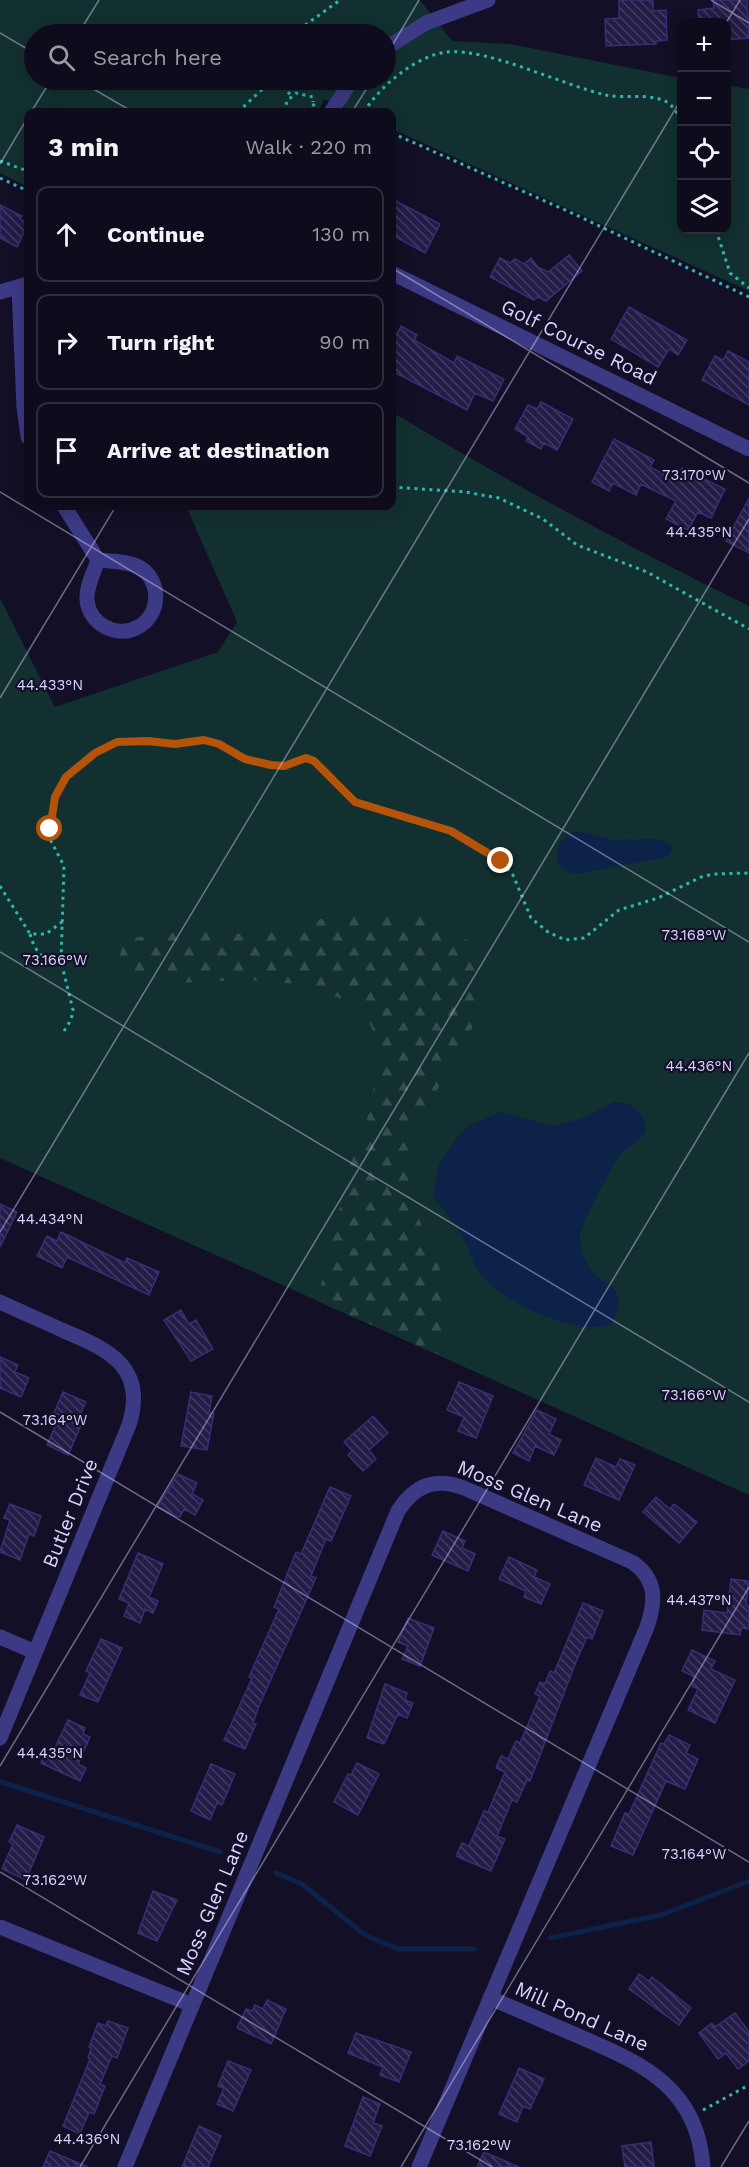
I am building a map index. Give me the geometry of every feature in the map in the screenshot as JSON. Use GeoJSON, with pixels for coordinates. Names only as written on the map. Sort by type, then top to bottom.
{"type":"FeatureCollection","features":[{"type":"Feature","properties":{"kind":"street"},"geometry":{"type":"LineString","coordinates":[[396,42],[426,23],[488,0]]}},
{"type":"Feature","properties":{"kind":"street"},"geometry":{"type":"LineString","coordinates":[[334,108],[345,90]]}},
{"type":"Feature","properties":{"kind":"street","name":"Golf Course Road"},"geometry":{"type":"LineString","coordinates":[[396,275],[749,449]]}},
{"type":"Feature","properties":{"kind":"street"},"geometry":{"type":"LineString","coordinates":[[0,292],[24,285],[24,407]]}},
{"type":"Feature","properties":{"kind":"street"},"geometry":{"type":"LineString","coordinates":[[67,510],[98,560]]}},
{"type":"Feature","properties":{"kind":"street"},"geometry":{"type":"LineString","coordinates":[[98,560],[132,564],[149,576],[156,590],[156,604],[150,618],[138,627],[116,631],[102,626],[92,615],[87,593],[98,560]]}},
{"type":"Feature","properties":{"kind":"street","name":"Butler Drive"},"geometry":{"type":"LineString","coordinates":[[0,1302],[103,1349],[123,1366],[134,1387],[135,1398],[129,1425],[0,1738]]}},
{"type":"Feature","properties":{"kind":"street","name":"Moss Glen Lane"},"geometry":{"type":"LineString","coordinates":[[125,2167],[398,1511],[416,1490],[433,1482],[441,1482],[464,1488],[632,1562],[649,1578],[654,1598],[647,1627],[419,2167]]}},
{"type":"Feature","properties":{"kind":"street"},"geometry":{"type":"LineString","coordinates":[[0,1636],[35,1652]]}},
{"type":"Feature","properties":{"kind":"street"},"geometry":{"type":"LineString","coordinates":[[0,1927],[192,2005]]}},
{"type":"Feature","properties":{"kind":"street","name":"Mill Pond Lane"},"geometry":{"type":"LineString","coordinates":[[490,1998],[645,2067],[674,2092],[690,2117],[698,2137],[703,2167]]}},
{"type":"Feature","properties":{"kind":"path"},"geometry":{"type":"LineString","coordinates":[[307,24],[340,0]]}},
{"type":"Feature","properties":{"kind":"path"},"geometry":{"type":"LineString","coordinates":[[396,76],[433,56],[453,52],[491,58],[605,95],[658,99],[672,106],[677,115]]}},
{"type":"Feature","properties":{"kind":"path"},"geometry":{"type":"LineString","coordinates":[[242,108],[261,90]]}},
{"type":"Feature","properties":{"kind":"path"},"geometry":{"type":"LineString","coordinates":[[286,90],[291,96]]}},
{"type":"Feature","properties":{"kind":"path"},"geometry":{"type":"LineString","coordinates":[[367,108],[382,90]]}},
{"type":"Feature","properties":{"kind":"path"},"geometry":{"type":"LineString","coordinates":[[286,108],[291,96],[302,92],[313,97],[313,102]]}},
{"type":"Feature","properties":{"kind":"path"},"geometry":{"type":"LineString","coordinates":[[396,135],[574,214],[749,297]]}},
{"type":"Feature","properties":{"kind":"path"},"geometry":{"type":"LineString","coordinates":[[0,161],[24,170]]}},
{"type":"Feature","properties":{"kind":"path"},"geometry":{"type":"LineString","coordinates":[[0,178],[24,190]]}},
{"type":"Feature","properties":{"kind":"path"},"geometry":{"type":"LineString","coordinates":[[717,234],[730,273],[749,288]]}},
{"type":"Feature","properties":{"kind":"path"},"geometry":{"type":"LineString","coordinates":[[396,487],[465,492],[499,498],[533,514],[576,545],[647,572],[749,629]]}},
{"type":"Feature","properties":{"kind":"path"},"geometry":{"type":"LineString","coordinates":[[64,1031],[71,1020],[73,1010],[62,964],[64,866],[51,841],[50,829],[55,797],[74,769],[109,745],[125,740],[175,744],[204,740],[219,744],[245,759],[271,765],[284,766],[306,758],[314,761],[355,802],[442,828],[501,861],[513,875],[531,918],[548,932],[565,940],[584,938],[619,910],[658,898],[701,877],[713,874],[749,873]]}},
{"type":"Feature","properties":{"kind":"path"},"geometry":{"type":"LineString","coordinates":[[0,886],[30,934],[37,952],[51,962],[62,964]]}},
{"type":"Feature","properties":{"kind":"path"},"geometry":{"type":"LineString","coordinates":[[30,934],[46,934],[62,922]]}},
{"type":"Feature","properties":{"kind":"path"},"geometry":{"type":"LineString","coordinates":[[690,2117],[749,2085]]}},
{"type":"Feature","properties":{"kind":"green space"},"geometry":{"type":"Polygon","coordinates":[[[0,0],[420,0],[452,41],[510,44],[677,77],[677,234],[731,234],[731,86],[749,89],[749,291],[396,131],[396,108],[345,108],[324,99],[320,108],[24,108],[24,185],[0,173],[0,0]]]}},
{"type":"Feature","properties":{"kind":"green space"},"geometry":{"type":"Polygon","coordinates":[[[396,414],[568,513],[749,606],[749,1495],[0,1158],[0,598],[55,707],[218,652],[237,622],[188,510],[396,510],[396,414]]]}},
{"type":"Feature","properties":{"kind":"green space"},"geometry":{"type":"Polygon","coordinates":[[[349,911],[402,912],[437,919],[452,927],[465,938],[475,953],[482,981],[479,1009],[454,1063],[422,1117],[412,1144],[408,1172],[412,1199],[438,1264],[446,1296],[444,1357],[317,1301],[355,1146],[367,1119],[376,1077],[377,1041],[367,1017],[345,1000],[299,984],[249,980],[174,983],[141,974],[118,962],[122,948],[129,938],[200,930],[242,934],[260,933],[285,929],[349,911]]]}},
{"type":"Feature","properties":{"kind":"water"},"geometry":{"type":"Polygon","coordinates":[[[578,831],[614,840],[655,839],[670,844],[672,851],[667,857],[576,874],[561,866],[557,853],[563,839],[578,831]]]}},
{"type":"Feature","properties":{"kind":"water"},"geometry":{"type":"Polygon","coordinates":[[[614,1102],[635,1108],[647,1127],[642,1137],[619,1156],[585,1219],[580,1236],[582,1251],[595,1275],[614,1289],[618,1304],[612,1323],[599,1327],[582,1326],[545,1316],[526,1308],[495,1288],[478,1271],[462,1236],[433,1196],[439,1164],[457,1138],[470,1125],[501,1112],[552,1126],[580,1119],[614,1102]]]}},
{"type":"Feature","properties":{"kind":"building"},"geometry":{"type":"Polygon","coordinates":[[[619,0],[653,0],[653,11],[666,10],[667,40],[656,41],[656,44],[606,46],[605,19],[619,18],[619,0]]]}},
{"type":"Feature","properties":{"kind":"building"},"geometry":{"type":"Polygon","coordinates":[[[713,0],[747,0],[749,38],[731,40],[731,18],[699,18],[698,10],[714,8],[713,0]]]}},
{"type":"Feature","properties":{"kind":"building"},"geometry":{"type":"Polygon","coordinates":[[[396,201],[440,224],[425,253],[396,237],[396,201]]]}},
{"type":"Feature","properties":{"kind":"building"},"geometry":{"type":"Polygon","coordinates":[[[0,205],[22,216],[20,219],[24,222],[24,232],[17,247],[0,238],[0,205]]]}},
{"type":"Feature","properties":{"kind":"building"},"geometry":{"type":"Polygon","coordinates":[[[569,255],[582,271],[546,301],[538,297],[534,300],[490,277],[500,258],[510,263],[515,259],[524,264],[531,258],[538,267],[548,272],[569,255]]]}},
{"type":"Feature","properties":{"kind":"building"},"geometry":{"type":"Polygon","coordinates":[[[629,307],[687,340],[678,355],[669,349],[658,367],[611,339],[629,307]]]}},
{"type":"Feature","properties":{"kind":"building"},"geometry":{"type":"Polygon","coordinates":[[[401,326],[417,335],[414,340],[454,363],[457,356],[504,379],[493,401],[475,393],[467,410],[396,373],[396,335],[401,326]]]}},
{"type":"Feature","properties":{"kind":"building"},"geometry":{"type":"Polygon","coordinates":[[[728,351],[749,362],[749,405],[702,380],[715,356],[723,360],[728,351]]]}},
{"type":"Feature","properties":{"kind":"building"},"geometry":{"type":"Polygon","coordinates":[[[541,402],[573,419],[557,450],[544,443],[541,449],[526,441],[528,437],[515,429],[528,405],[537,409],[541,402]]]}},
{"type":"Feature","properties":{"kind":"building"},"geometry":{"type":"Polygon","coordinates":[[[614,439],[654,460],[650,467],[676,480],[682,468],[725,489],[711,518],[698,512],[688,530],[666,519],[676,501],[641,484],[636,495],[613,483],[609,491],[592,482],[614,439]]]}},
{"type":"Feature","properties":{"kind":"building"},"geometry":{"type":"Polygon","coordinates":[[[749,498],[749,553],[726,541],[749,498]]]}},
{"type":"Feature","properties":{"kind":"building"},"geometry":{"type":"Polygon","coordinates":[[[0,1204],[17,1212],[0,1247],[0,1204]]]}},
{"type":"Feature","properties":{"kind":"building"},"geometry":{"type":"Polygon","coordinates":[[[61,1232],[125,1263],[127,1258],[159,1272],[149,1295],[67,1257],[62,1268],[37,1256],[47,1236],[57,1241],[61,1232]]]}},
{"type":"Feature","properties":{"kind":"building"},"geometry":{"type":"Polygon","coordinates":[[[181,1310],[189,1324],[196,1320],[213,1349],[191,1361],[164,1320],[181,1310]]]}},
{"type":"Feature","properties":{"kind":"building"},"geometry":{"type":"Polygon","coordinates":[[[0,1357],[18,1365],[15,1372],[29,1378],[21,1397],[0,1388],[0,1357]]]}},
{"type":"Feature","properties":{"kind":"building"},"geometry":{"type":"Polygon","coordinates":[[[459,1382],[493,1396],[476,1438],[458,1431],[464,1417],[447,1410],[459,1382]]]}},
{"type":"Feature","properties":{"kind":"building"},"geometry":{"type":"Polygon","coordinates":[[[63,1392],[86,1402],[77,1421],[82,1423],[68,1455],[47,1445],[60,1415],[54,1413],[63,1392]]]}},
{"type":"Feature","properties":{"kind":"building"},"geometry":{"type":"Polygon","coordinates":[[[191,1392],[212,1396],[209,1412],[214,1413],[207,1450],[181,1446],[191,1392]]]}},
{"type":"Feature","properties":{"kind":"building"},"geometry":{"type":"Polygon","coordinates":[[[537,1410],[556,1419],[549,1434],[561,1440],[554,1455],[535,1446],[529,1461],[513,1453],[537,1410]]]}},
{"type":"Feature","properties":{"kind":"building"},"geometry":{"type":"Polygon","coordinates":[[[373,1416],[388,1433],[369,1450],[376,1459],[363,1471],[348,1455],[352,1451],[344,1442],[373,1416]]]}},
{"type":"Feature","properties":{"kind":"building"},"geometry":{"type":"Polygon","coordinates":[[[596,1458],[616,1467],[620,1459],[635,1465],[619,1500],[584,1485],[596,1458]]]}},
{"type":"Feature","properties":{"kind":"building"},"geometry":{"type":"Polygon","coordinates":[[[178,1474],[197,1483],[192,1494],[203,1500],[195,1515],[184,1509],[180,1517],[175,1516],[157,1507],[178,1474]]]}},
{"type":"Feature","properties":{"kind":"building"},"geometry":{"type":"Polygon","coordinates":[[[330,1487],[351,1496],[331,1541],[326,1539],[311,1576],[316,1578],[259,1706],[253,1723],[256,1724],[245,1749],[224,1740],[252,1678],[249,1677],[279,1609],[274,1607],[296,1552],[301,1554],[330,1487]]]}},
{"type":"Feature","properties":{"kind":"building"},"geometry":{"type":"Polygon","coordinates":[[[656,1497],[670,1509],[674,1504],[697,1522],[679,1543],[643,1512],[656,1497]]]}},
{"type":"Feature","properties":{"kind":"building"},"geometry":{"type":"Polygon","coordinates":[[[10,1504],[41,1516],[34,1536],[29,1534],[20,1560],[0,1552],[10,1520],[4,1518],[10,1504]]]}},
{"type":"Feature","properties":{"kind":"building"},"geometry":{"type":"Polygon","coordinates":[[[443,1531],[465,1541],[462,1548],[475,1554],[468,1571],[432,1555],[443,1531]]]}},
{"type":"Feature","properties":{"kind":"building"},"geometry":{"type":"Polygon","coordinates":[[[138,1553],[163,1564],[149,1597],[158,1601],[153,1613],[145,1609],[140,1623],[124,1616],[129,1603],[119,1599],[138,1553]]]}},
{"type":"Feature","properties":{"kind":"building"},"geometry":{"type":"Polygon","coordinates":[[[509,1557],[537,1570],[534,1577],[550,1584],[541,1604],[524,1597],[526,1591],[499,1579],[509,1557]]]}},
{"type":"Feature","properties":{"kind":"building"},"geometry":{"type":"Polygon","coordinates":[[[731,1579],[749,1581],[746,1605],[749,1606],[749,1629],[741,1628],[740,1635],[702,1630],[704,1610],[727,1613],[731,1579]]]}},
{"type":"Feature","properties":{"kind":"building"},"geometry":{"type":"Polygon","coordinates":[[[583,1603],[603,1611],[592,1639],[587,1637],[576,1662],[530,1781],[527,1780],[517,1802],[512,1800],[497,1836],[505,1839],[491,1871],[456,1856],[462,1843],[469,1846],[484,1811],[488,1812],[505,1772],[496,1768],[501,1756],[508,1759],[516,1741],[520,1743],[540,1696],[535,1694],[540,1682],[545,1684],[550,1671],[554,1673],[583,1603]]]}},
{"type":"Feature","properties":{"kind":"building"},"geometry":{"type":"Polygon","coordinates":[[[408,1618],[434,1628],[420,1666],[402,1659],[408,1646],[398,1642],[408,1618]]]}},
{"type":"Feature","properties":{"kind":"building"},"geometry":{"type":"Polygon","coordinates":[[[101,1639],[122,1648],[98,1702],[80,1695],[90,1673],[86,1671],[101,1639]]]}},
{"type":"Feature","properties":{"kind":"building"},"geometry":{"type":"Polygon","coordinates":[[[692,1650],[715,1661],[711,1669],[735,1680],[715,1723],[688,1710],[698,1689],[692,1686],[695,1677],[682,1671],[692,1650]]]}},
{"type":"Feature","properties":{"kind":"building"},"geometry":{"type":"Polygon","coordinates":[[[385,1684],[407,1693],[405,1700],[413,1703],[407,1718],[398,1714],[384,1744],[367,1738],[385,1684]]]}},
{"type":"Feature","properties":{"kind":"building"},"geometry":{"type":"Polygon","coordinates":[[[68,1720],[85,1728],[83,1734],[90,1737],[78,1764],[86,1768],[80,1781],[41,1763],[47,1749],[53,1752],[68,1720]]]}},
{"type":"Feature","properties":{"kind":"building"},"geometry":{"type":"Polygon","coordinates":[[[669,1735],[690,1745],[686,1753],[698,1759],[685,1789],[666,1781],[633,1855],[611,1846],[625,1813],[629,1814],[661,1743],[664,1744],[669,1735]]]}},
{"type":"Feature","properties":{"kind":"building"},"geometry":{"type":"Polygon","coordinates":[[[357,1763],[379,1774],[358,1815],[334,1802],[348,1774],[351,1775],[357,1763]]]}},
{"type":"Feature","properties":{"kind":"building"},"geometry":{"type":"Polygon","coordinates":[[[211,1764],[235,1774],[222,1805],[217,1803],[210,1820],[191,1811],[211,1764]]]}},
{"type":"Feature","properties":{"kind":"building"},"geometry":{"type":"Polygon","coordinates":[[[17,1825],[44,1837],[26,1880],[2,1869],[13,1844],[9,1842],[17,1825]]]}},
{"type":"Feature","properties":{"kind":"building"},"geometry":{"type":"Polygon","coordinates":[[[153,1891],[177,1900],[157,1941],[138,1933],[153,1891]]]}},
{"type":"Feature","properties":{"kind":"building"},"geometry":{"type":"Polygon","coordinates":[[[639,1974],[649,1981],[652,1977],[691,2008],[679,2025],[629,1989],[639,1974]]]}},
{"type":"Feature","properties":{"kind":"building"},"geometry":{"type":"Polygon","coordinates":[[[267,2000],[286,2009],[271,2044],[237,2028],[246,2009],[252,2011],[255,2005],[263,2009],[267,2000]]]}},
{"type":"Feature","properties":{"kind":"building"},"geometry":{"type":"Polygon","coordinates":[[[735,2013],[749,2032],[749,2061],[738,2069],[726,2053],[718,2059],[699,2033],[712,2023],[715,2027],[735,2013]]]}},
{"type":"Feature","properties":{"kind":"building"},"geometry":{"type":"Polygon","coordinates":[[[108,2021],[128,2028],[117,2058],[112,2056],[100,2084],[105,2086],[94,2114],[89,2112],[80,2134],[63,2126],[90,2059],[88,2058],[91,2048],[89,2047],[98,2023],[106,2026],[108,2021]]]}},
{"type":"Feature","properties":{"kind":"building"},"geometry":{"type":"Polygon","coordinates":[[[356,2033],[411,2052],[399,2082],[380,2075],[383,2067],[348,2053],[356,2033]]]}},
{"type":"Feature","properties":{"kind":"building"},"geometry":{"type":"Polygon","coordinates":[[[228,2061],[251,2070],[233,2111],[217,2104],[224,2088],[218,2086],[228,2061]]]}},
{"type":"Feature","properties":{"kind":"building"},"geometry":{"type":"Polygon","coordinates":[[[519,2068],[544,2079],[530,2109],[523,2106],[517,2122],[499,2114],[519,2068]]]}},
{"type":"Feature","properties":{"kind":"building"},"geometry":{"type":"Polygon","coordinates":[[[363,2097],[380,2104],[373,2123],[382,2126],[370,2156],[345,2146],[363,2097]]]}},
{"type":"Feature","properties":{"kind":"building"},"geometry":{"type":"Polygon","coordinates":[[[199,2126],[221,2136],[208,2167],[182,2167],[199,2126]]]}},
{"type":"Feature","properties":{"kind":"building"},"geometry":{"type":"Polygon","coordinates":[[[651,2142],[654,2167],[625,2167],[622,2146],[651,2142]]]}},
{"type":"Feature","properties":{"kind":"building"},"geometry":{"type":"Polygon","coordinates":[[[50,2151],[88,2167],[43,2167],[50,2151]]]}},
{"type":"Feature","properties":{"kind":"building"},"geometry":{"type":"Polygon","coordinates":[[[484,2152],[519,2167],[477,2167],[484,2152]]]}},
{"type":"Feature","properties":{"kind":"waterway"},"geometry":{"type":"LineString","coordinates":[[1,1782],[220,1852]]}},
{"type":"Feature","properties":{"kind":"waterway"},"geometry":{"type":"LineString","coordinates":[[276,1873],[302,1884],[365,1935],[398,1949],[474,1949]]}},
{"type":"Feature","properties":{"kind":"waterway"},"geometry":{"type":"LineString","coordinates":[[550,1938],[661,1915],[749,1881]]}},
{"type":"Feature","properties":{"kind":"route"},"geometry":{"type":"LineString","coordinates":[[50,829],[52,807],[58,790],[66,777],[95,753],[125,740],[175,744],[204,740],[219,744],[232,753],[253,762],[284,766],[299,759],[306,758],[314,761],[347,797],[355,802],[418,819],[451,831],[470,840],[501,861]]}}]}
